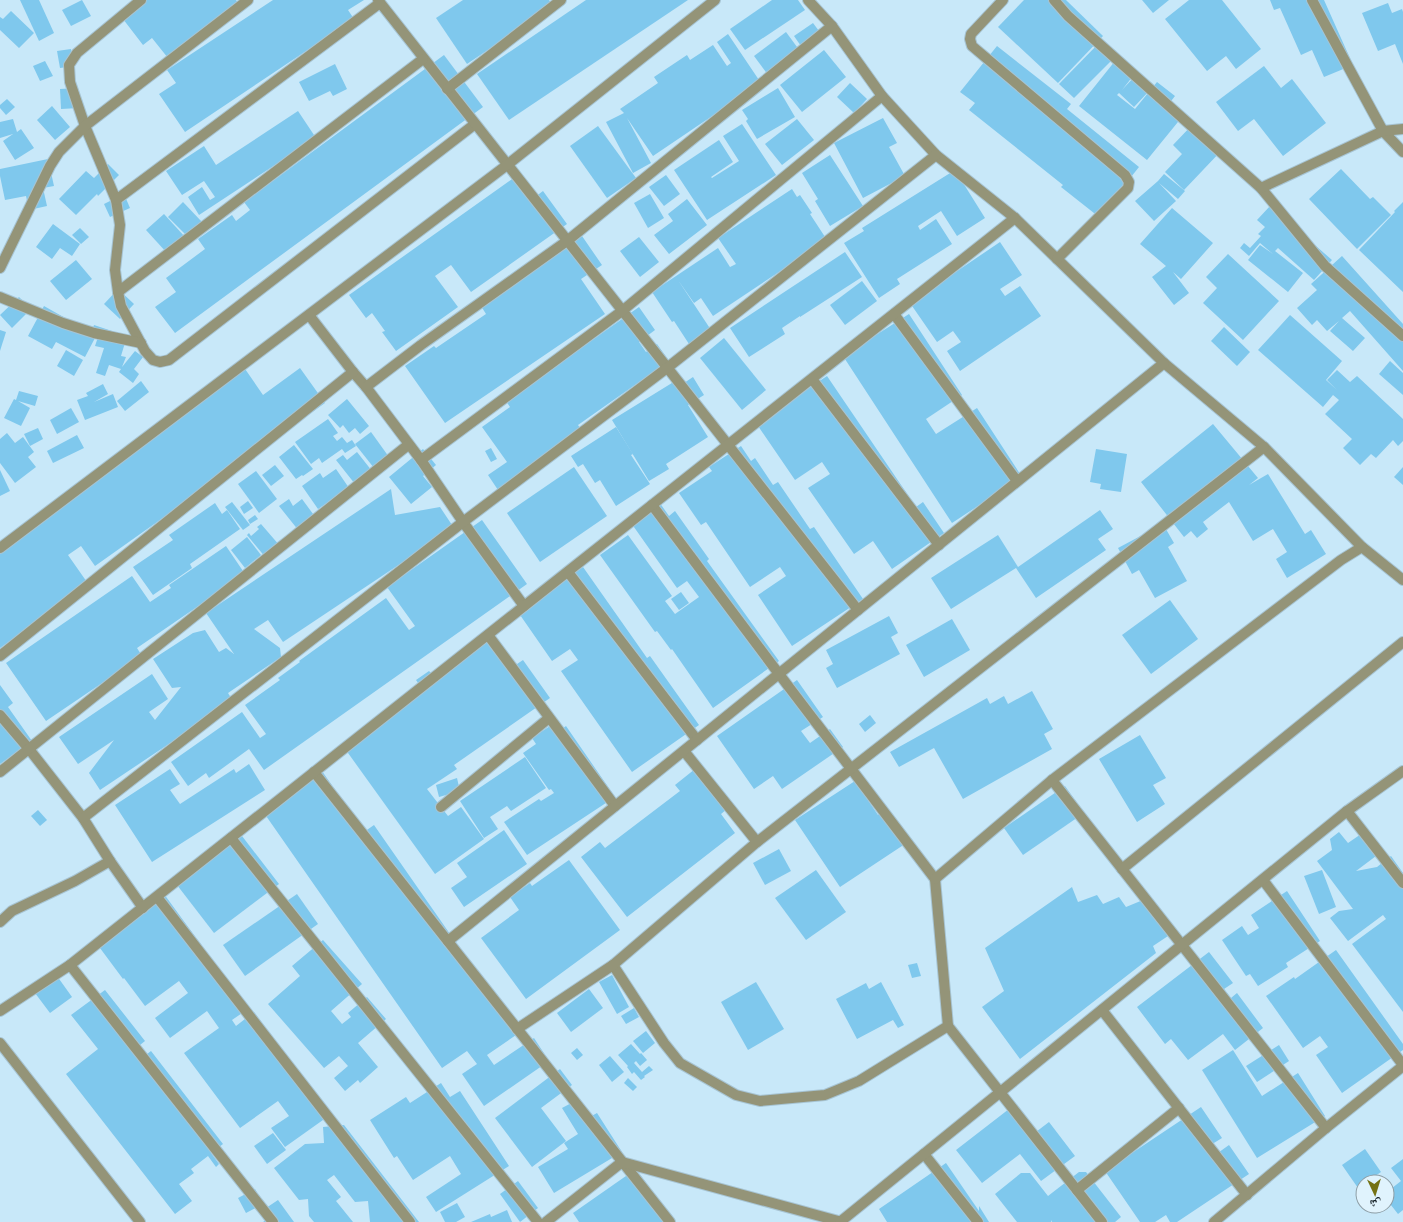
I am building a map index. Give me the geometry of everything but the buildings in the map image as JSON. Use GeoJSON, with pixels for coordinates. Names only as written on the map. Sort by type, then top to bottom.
{"type":"FeatureCollection","features":[{"type":"Feature","properties":{"kind":"street"},"geometry":{"type":"LineString","coordinates":[[141,0],[77,53],[69,65],[70,82],[85,126],[116,200],[120,224],[115,270],[121,306],[145,351],[153,360],[160,362],[169,360],[475,124]]}},
{"type":"Feature","properties":{"kind":"street"},"geometry":{"type":"LineString","coordinates":[[0,268],[50,166],[59,152],[85,126],[248,0]]}},
{"type":"Feature","properties":{"kind":"street"},"geometry":{"type":"LineString","coordinates":[[447,89],[561,0]]}},
{"type":"Feature","properties":{"kind":"street"},"geometry":{"type":"LineString","coordinates":[[0,548],[507,165],[715,0]]}},
{"type":"Feature","properties":{"kind":"street"},"geometry":{"type":"LineString","coordinates":[[808,0],[832,26],[882,96],[936,156],[1015,218],[1164,363],[1264,447],[1362,546],[1403,580]]}},
{"type":"Feature","properties":{"kind":"street"},"geometry":{"type":"LineString","coordinates":[[1003,0],[971,34],[970,39],[972,46],[1125,175],[1129,182],[1128,188],[1057,259]]}},
{"type":"Feature","properties":{"kind":"street"},"geometry":{"type":"LineString","coordinates":[[1054,0],[1068,16],[1261,188],[1326,266],[1403,336]]}},
{"type":"Feature","properties":{"kind":"street"},"geometry":{"type":"LineString","coordinates":[[1312,0],[1383,130],[1403,152]]}},
{"type":"Feature","properties":{"kind":"street"},"geometry":{"type":"LineString","coordinates":[[116,200],[379,1],[423,59],[858,610]]}},
{"type":"Feature","properties":{"kind":"street"},"geometry":{"type":"LineString","coordinates":[[366,387],[421,345],[567,241],[832,26]]}},
{"type":"Feature","properties":{"kind":"street"},"geometry":{"type":"LineString","coordinates":[[118,292],[423,59]]}},
{"type":"Feature","properties":{"kind":"street"},"geometry":{"type":"LineString","coordinates":[[420,460],[622,311],[882,96]]}},
{"type":"Feature","properties":{"kind":"street"},"geometry":{"type":"LineString","coordinates":[[1261,188],[1383,130],[1403,129]]}},
{"type":"Feature","properties":{"kind":"street"},"geometry":{"type":"LineString","coordinates":[[83,818],[463,522],[667,368],[936,156]]}},
{"type":"Feature","properties":{"kind":"street"},"geometry":{"type":"LineString","coordinates":[[0,1011],[70,965],[1015,218]]}},
{"type":"Feature","properties":{"kind":"street"},"geometry":{"type":"LineString","coordinates":[[0,298],[94,333],[141,343]]}},
{"type":"Feature","properties":{"kind":"street"},"geometry":{"type":"LineString","coordinates":[[894,314],[1017,481]]}},
{"type":"Feature","properties":{"kind":"street"},"geometry":{"type":"LineString","coordinates":[[309,315],[352,372],[366,387],[420,460],[524,606]]}},
{"type":"Feature","properties":{"kind":"street"},"geometry":{"type":"LineString","coordinates":[[448,941],[1164,363]]}},
{"type":"Feature","properties":{"kind":"street"},"geometry":{"type":"LineString","coordinates":[[0,656],[352,372]]}},
{"type":"Feature","properties":{"kind":"street"},"geometry":{"type":"LineString","coordinates":[[812,379],[938,545]]}},
{"type":"Feature","properties":{"kind":"street"},"geometry":{"type":"LineString","coordinates":[[0,772],[408,445]]}},
{"type":"Feature","properties":{"kind":"street"},"geometry":{"type":"LineString","coordinates":[[517,1029],[613,965],[757,842],[1264,447]]}},
{"type":"Feature","properties":{"kind":"street"},"geometry":{"type":"LineString","coordinates":[[652,505],[778,674],[935,879],[948,1026],[1102,1222]]}},
{"type":"Feature","properties":{"kind":"street"},"geometry":{"type":"LineString","coordinates":[[935,879],[1052,780],[1341,560],[1362,546]]}},
{"type":"Feature","properties":{"kind":"street"},"geometry":{"type":"LineString","coordinates":[[568,572],[697,740]]}},
{"type":"Feature","properties":{"kind":"street"},"geometry":{"type":"LineString","coordinates":[[488,635],[615,806]]}},
{"type":"Feature","properties":{"kind":"street"},"geometry":{"type":"LineString","coordinates":[[1122,869],[1403,642]]}},
{"type":"Feature","properties":{"kind":"street"},"geometry":{"type":"LineString","coordinates":[[0,715],[29,749],[83,818],[142,908]]}},
{"type":"Feature","properties":{"kind":"street"},"geometry":{"type":"LineString","coordinates":[[441,807],[549,718]]}},
{"type":"Feature","properties":{"kind":"street"},"geometry":{"type":"LineString","coordinates":[[684,751],[757,842]]}},
{"type":"Feature","properties":{"kind":"street"},"geometry":{"type":"LineString","coordinates":[[622,1162],[841,1222],[1348,811],[1403,770]]}},
{"type":"Feature","properties":{"kind":"street"},"geometry":{"type":"LineString","coordinates":[[314,772],[670,1222]]}},
{"type":"Feature","properties":{"kind":"street"},"geometry":{"type":"LineString","coordinates":[[1052,780],[1326,1128]]}},
{"type":"Feature","properties":{"kind":"street"},"geometry":{"type":"LineString","coordinates":[[1348,811],[1403,883]]}},
{"type":"Feature","properties":{"kind":"street"},"geometry":{"type":"LineString","coordinates":[[231,838],[538,1222]]}},
{"type":"Feature","properties":{"kind":"street"},"geometry":{"type":"LineString","coordinates":[[0,922],[12,911],[75,881],[110,861]]}},
{"type":"Feature","properties":{"kind":"street"},"geometry":{"type":"LineString","coordinates":[[1214,1222],[1403,1065],[1263,880]]}},
{"type":"Feature","properties":{"kind":"street"},"geometry":{"type":"LineString","coordinates":[[157,897],[410,1222]]}},
{"type":"Feature","properties":{"kind":"street"},"geometry":{"type":"LineString","coordinates":[[0,912],[12,911]]}},
{"type":"Feature","properties":{"kind":"street"},"geometry":{"type":"LineString","coordinates":[[70,965],[273,1222]]}},
{"type":"Feature","properties":{"kind":"street"},"geometry":{"type":"LineString","coordinates":[[613,965],[664,1044],[680,1064],[736,1095],[760,1101],[825,1095],[859,1081],[948,1026]]}},
{"type":"Feature","properties":{"kind":"street"},"geometry":{"type":"LineString","coordinates":[[1102,1010],[1247,1195]]}},
{"type":"Feature","properties":{"kind":"street"},"geometry":{"type":"LineString","coordinates":[[0,1043],[140,1222]]}},
{"type":"Feature","properties":{"kind":"street"},"geometry":{"type":"LineString","coordinates":[[1077,1190],[1179,1108]]}},
{"type":"Feature","properties":{"kind":"street"},"geometry":{"type":"LineString","coordinates":[[924,1154],[978,1222]]}},
{"type":"Feature","properties":{"kind":"street"},"geometry":{"type":"LineString","coordinates":[[546,1222],[622,1162]]}}]}
